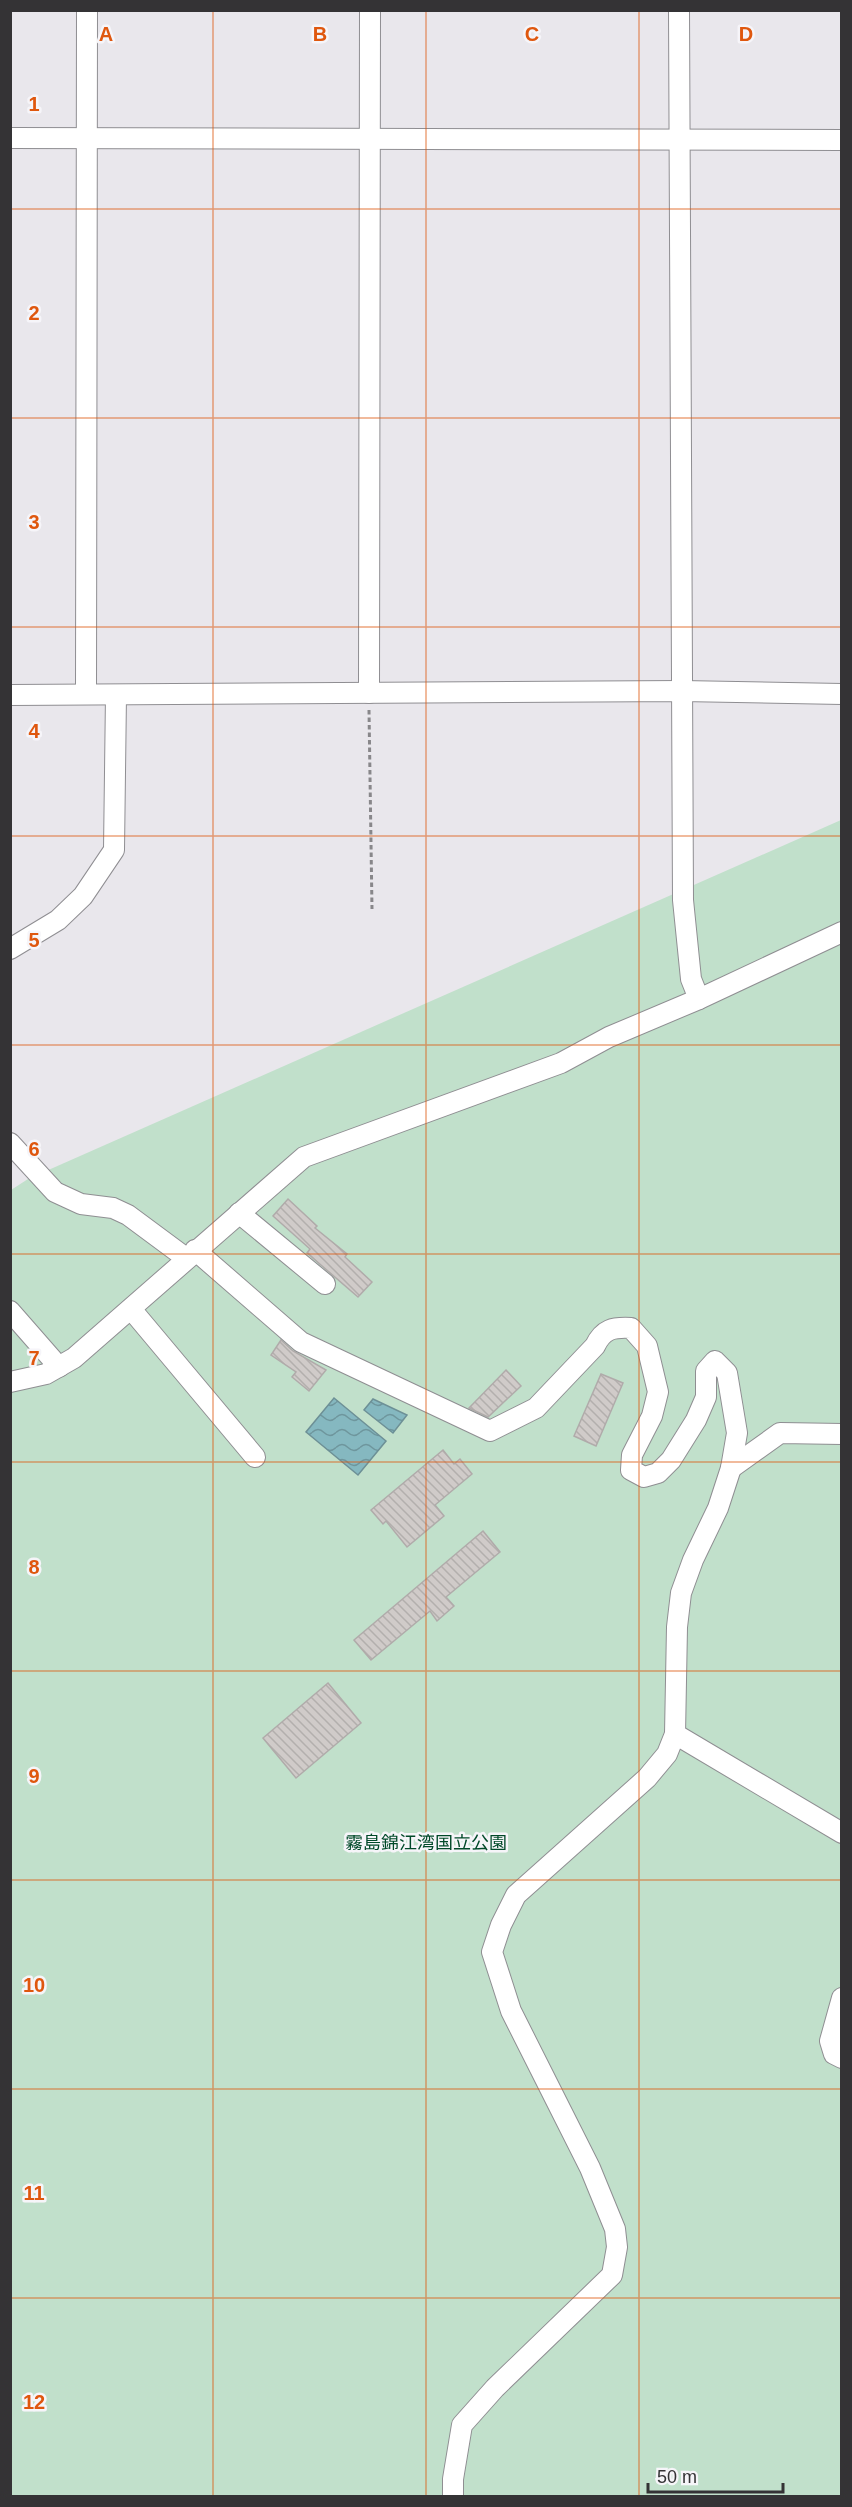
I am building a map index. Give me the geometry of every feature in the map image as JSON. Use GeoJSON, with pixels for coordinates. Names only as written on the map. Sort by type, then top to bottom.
{"type":"FeatureCollection","features":[{"type":"Feature","properties":{"kind":"street"},"geometry":{"type":"LineString","coordinates":[[86,694],[87,10]]}},
{"type":"Feature","properties":{"kind":"street"},"geometry":{"type":"LineString","coordinates":[[369,693],[370,10]]}},
{"type":"Feature","properties":{"kind":"street"},"geometry":{"type":"LineString","coordinates":[[680,10],[683,900],[691,979],[699,999]]}},
{"type":"Feature","properties":{"kind":"street"},"geometry":{"type":"LineString","coordinates":[[10,138],[371,141],[842,140]]}},
{"type":"Feature","properties":{"kind":"street"},"geometry":{"type":"LineString","coordinates":[[10,695],[682,691],[842,694]]}},
{"type":"Feature","properties":{"kind":"street"},"geometry":{"type":"LineString","coordinates":[[10,949],[58,920],[83,896],[114,850],[116,695]]}},
{"type":"Feature","properties":{"kind":"street"},"geometry":{"type":"LineString","coordinates":[[10,1382],[46,1374],[74,1358],[304,1157],[561,1064],[609,1037],[699,999],[842,932]]}},
{"type":"Feature","properties":{"kind":"street"},"geometry":{"type":"LineString","coordinates":[[10,1143],[55,1192],[81,1204],[113,1208],[128,1215],[191,1254],[301,1342],[490,1431],[536,1408],[595,1346],[600,1335],[613,1327],[631,1328],[647,1346],[658,1392],[652,1416],[632,1455],[631,1470],[644,1477],[658,1473],[671,1460],[696,1420],[706,1397],[706,1371],[715,1361],[727,1373],[737,1433],[731,1468],[718,1508],[693,1560],[681,1593],[677,1627],[675,1734],[667,1754],[647,1778],[516,1895],[501,1924],[492,1952],[511,2010],[590,2168],[615,2229],[617,2247],[612,2275],[495,2388],[462,2425],[453,2479],[453,2496]]}},
{"type":"Feature","properties":{"kind":"street"},"geometry":{"type":"LineString","coordinates":[[239,1213],[325,1284]]}},
{"type":"Feature","properties":{"kind":"street"},"geometry":{"type":"LineString","coordinates":[[131,1309],[255,1457]]}},
{"type":"Feature","properties":{"kind":"street"},"geometry":{"type":"LineString","coordinates":[[10,1311],[59,1367]]}},
{"type":"Feature","properties":{"kind":"street"},"geometry":{"type":"LineString","coordinates":[[731,1468],[780,1433],[842,1434]]}},
{"type":"Feature","properties":{"kind":"street"},"geometry":{"type":"LineString","coordinates":[[675,1734],[842,1833]]}},
{"type":"Feature","properties":{"kind":"street"},"geometry":{"type":"LineString","coordinates":[[842,1998],[830,2041],[834,2054],[842,2058]]}},
{"type":"Feature","properties":{"kind":"path"},"geometry":{"type":"LineString","coordinates":[[369,693],[372,909]]}},
{"type":"Feature","properties":{"kind":"green space","name":"霧島錦江湾国立公園"},"geometry":{"type":"Polygon","coordinates":[[[841,820],[841,2496],[11,2496],[11,1190],[28,1179],[841,820]]]}},
{"type":"Feature","properties":{"kind":"water"},"geometry":{"type":"Polygon","coordinates":[[[334,1398],[386,1441],[358,1475],[306,1432],[334,1398]]]}},
{"type":"Feature","properties":{"kind":"water"},"geometry":{"type":"Polygon","coordinates":[[[373,1399],[407,1415],[393,1433],[364,1410],[373,1399]]]}},
{"type":"Feature","properties":{"kind":"building"},"geometry":{"type":"Polygon","coordinates":[[[288,1199],[317,1226],[315,1228],[347,1254],[345,1257],[372,1282],[358,1297],[307,1253],[310,1249],[273,1216],[288,1199]]]}},
{"type":"Feature","properties":{"kind":"building"},"geometry":{"type":"Polygon","coordinates":[[[281,1340],[293,1351],[326,1370],[309,1391],[292,1377],[296,1372],[271,1355],[281,1340]]]}},
{"type":"Feature","properties":{"kind":"building"},"geometry":{"type":"Polygon","coordinates":[[[506,1370],[521,1386],[488,1417],[469,1408],[506,1370]]]}},
{"type":"Feature","properties":{"kind":"building"},"geometry":{"type":"Polygon","coordinates":[[[601,1374],[623,1383],[596,1446],[574,1436],[601,1374]]]}},
{"type":"Feature","properties":{"kind":"building"},"geometry":{"type":"Polygon","coordinates":[[[443,1450],[454,1464],[460,1459],[472,1474],[435,1505],[444,1516],[407,1547],[386,1521],[383,1524],[371,1510],[443,1450]]]}},
{"type":"Feature","properties":{"kind":"building"},"geometry":{"type":"Polygon","coordinates":[[[483,1531],[500,1552],[446,1597],[454,1606],[437,1621],[430,1611],[371,1660],[354,1640],[483,1531]]]}},
{"type":"Feature","properties":{"kind":"building"},"geometry":{"type":"Polygon","coordinates":[[[328,1683],[361,1723],[296,1778],[263,1738],[328,1683]]]}}]}
